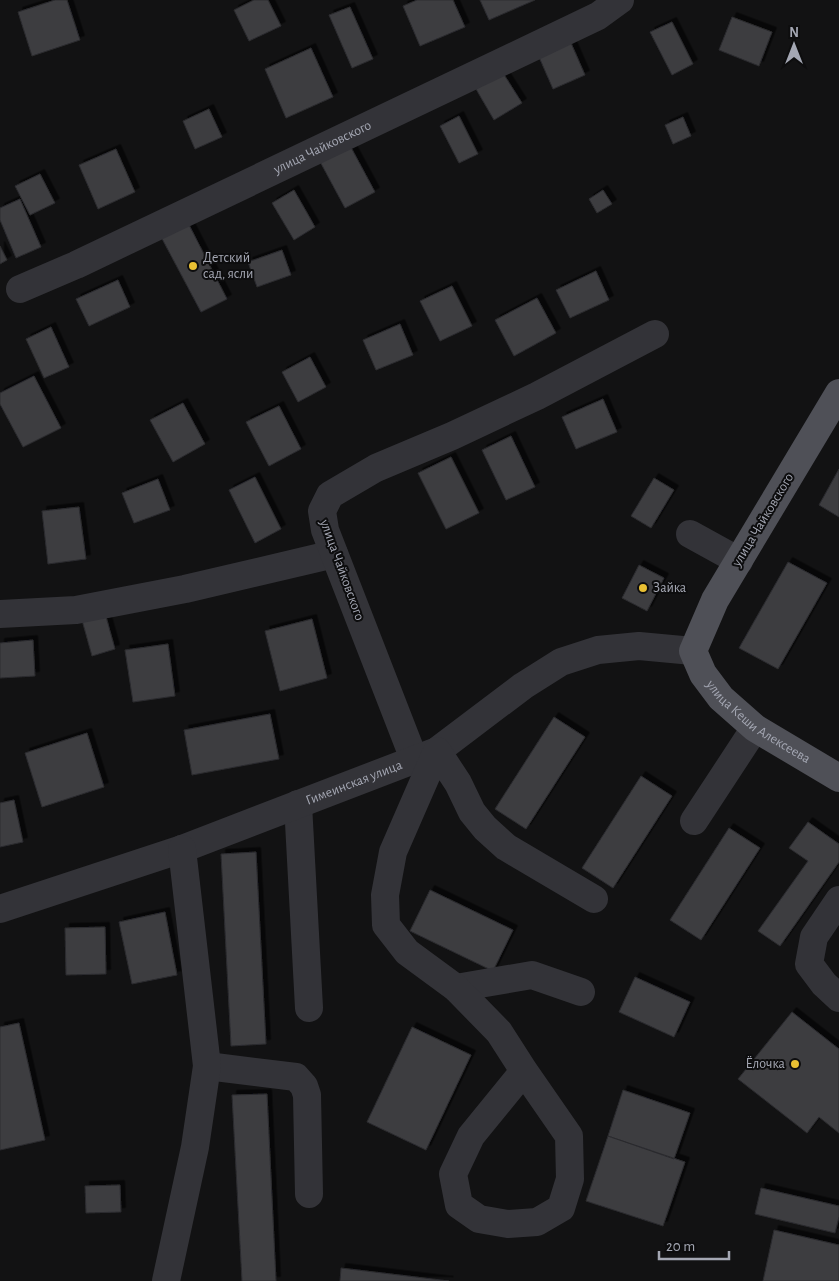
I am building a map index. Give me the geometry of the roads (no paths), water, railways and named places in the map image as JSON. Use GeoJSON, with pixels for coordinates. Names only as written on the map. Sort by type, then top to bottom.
{"type":"FeatureCollection","features":[{"type":"Feature","properties":{"kind":"main road","name":"улица Чайковского"},"geometry":{"type":"LineString","coordinates":[[692,651],[716,600],[839,393]]}},
{"type":"Feature","properties":{"kind":"main road","name":"улица Кеши Алексеева"},"geometry":{"type":"LineString","coordinates":[[692,651],[703,674],[721,698],[755,728],[839,778]]}},
{"type":"Feature","properties":{"kind":"street","name":"улица Чайковского"},"geometry":{"type":"LineString","coordinates":[[20,290],[598,16],[620,0]]}},
{"type":"Feature","properties":{"kind":"street","name":"улица Чайковского"},"geometry":{"type":"LineString","coordinates":[[594,899],[506,847],[485,828],[472,812],[458,783],[426,755],[334,554],[322,511],[330,495],[376,468],[452,436],[537,396],[655,334]]}},
{"type":"Feature","properties":{"kind":"street"},"geometry":{"type":"LineString","coordinates":[[690,534],[739,561]]}},
{"type":"Feature","properties":{"kind":"street"},"geometry":{"type":"LineString","coordinates":[[0,614],[76,610],[185,590],[334,554]]}},
{"type":"Feature","properties":{"kind":"street","name":"Гимеинская улица"},"geometry":{"type":"LineString","coordinates":[[0,909],[182,849],[426,755],[523,686],[561,662],[598,650],[639,646],[692,651]]}},
{"type":"Feature","properties":{"kind":"street"},"geometry":{"type":"LineString","coordinates":[[694,821],[755,728]]}},
{"type":"Feature","properties":{"kind":"street"},"geometry":{"type":"LineString","coordinates":[[426,755],[393,852],[385,895],[386,925],[407,952],[456,988],[499,1032],[569,1136],[570,1179],[561,1208],[537,1222],[508,1224],[479,1219],[459,1205],[453,1174],[471,1136],[524,1071]]}},
{"type":"Feature","properties":{"kind":"street"},"geometry":{"type":"LineString","coordinates":[[298,804],[309,1008]]}},
{"type":"Feature","properties":{"kind":"street"},"geometry":{"type":"LineString","coordinates":[[166,1281],[195,1147],[207,1066],[182,849]]}},
{"type":"Feature","properties":{"kind":"street"},"geometry":{"type":"LineString","coordinates":[[839,900],[814,937],[809,964],[824,984],[839,998]]}},
{"type":"Feature","properties":{"kind":"street"},"geometry":{"type":"LineString","coordinates":[[456,988],[532,975],[581,992]]}},
{"type":"Feature","properties":{"kind":"street"},"geometry":{"type":"LineString","coordinates":[[207,1066],[296,1077],[304,1086],[308,1095],[309,1194]]}},
{"type":"Feature","properties":{"kind":"place","name":"Детский сад, ясли"},"geometry":{"type":"Point","coordinates":[193,266]}},
{"type":"Feature","properties":{"kind":"place","name":"Зайка"},"geometry":{"type":"Point","coordinates":[643,588]}},
{"type":"Feature","properties":{"kind":"place","name":"Ёлочка"},"geometry":{"type":"Point","coordinates":[795,1064]}}]}
